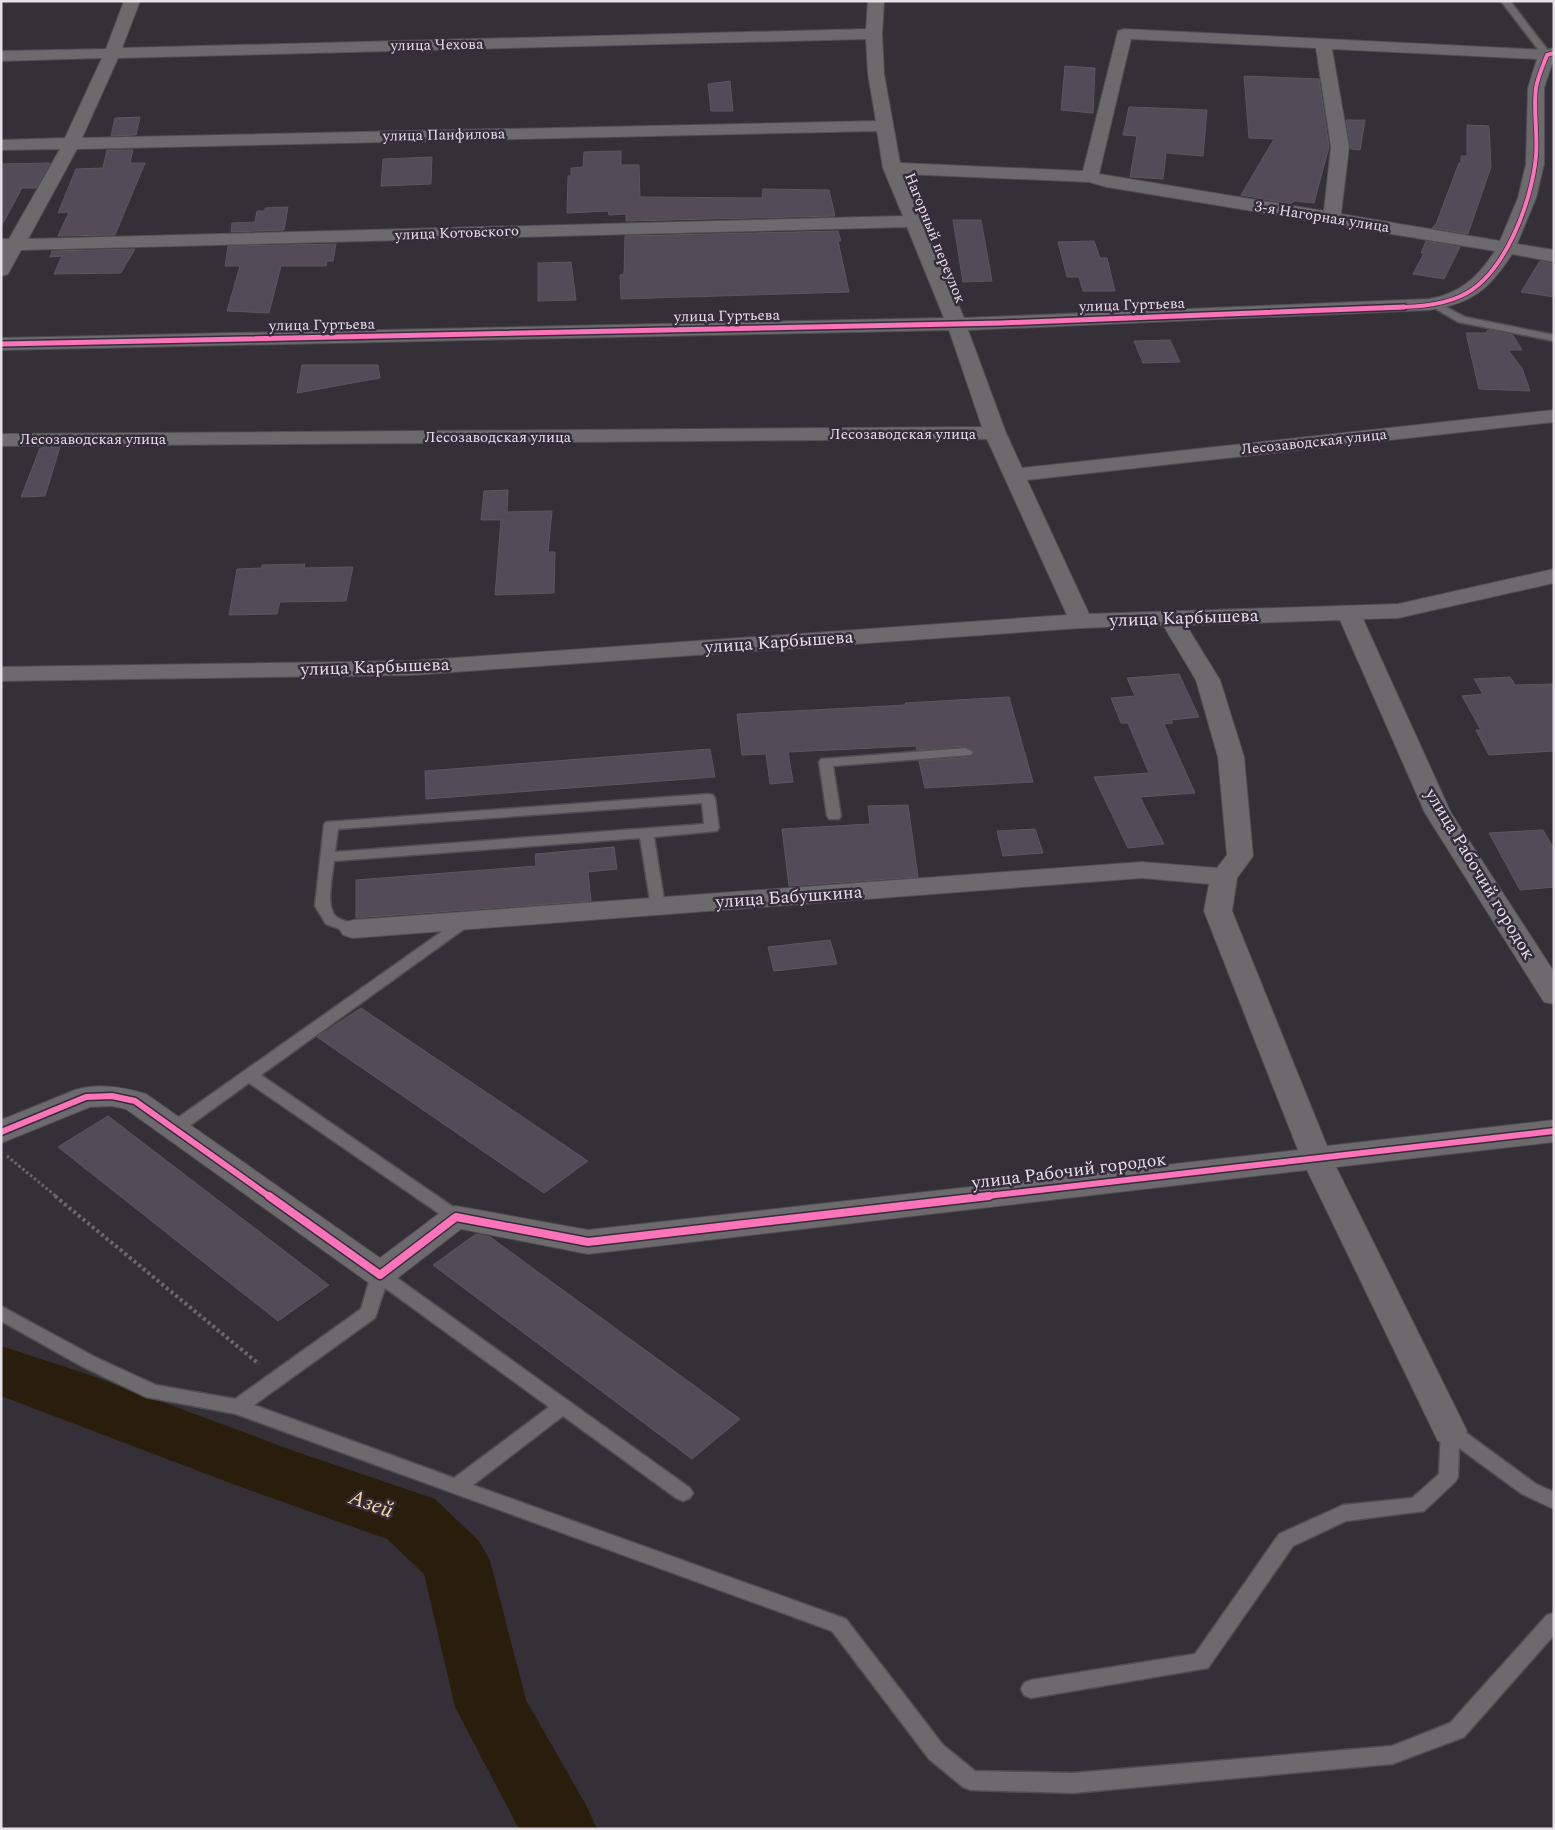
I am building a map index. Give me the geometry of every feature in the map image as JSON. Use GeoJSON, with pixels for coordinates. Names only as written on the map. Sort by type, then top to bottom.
{"type":"FeatureCollection","features":[{"type":"Feature","properties":{"kind":"street"},"geometry":{"type":"LineString","coordinates":[[1,270],[8,245],[71,144],[112,53],[132,1]]}},
{"type":"Feature","properties":{"kind":"street","name":"Нагорный переулок"},"geometry":{"type":"LineString","coordinates":[[876,1],[874,34],[877,83],[892,168],[956,323],[995,433],[1081,621]]}},
{"type":"Feature","properties":{"kind":"street","name":"улица Чехова"},"geometry":{"type":"LineString","coordinates":[[1,56],[874,34]]}},
{"type":"Feature","properties":{"kind":"street"},"geometry":{"type":"LineString","coordinates":[[1090,177],[1124,34],[1550,54],[1536,88],[1535,163],[1522,212],[1496,267],[1468,293],[1444,302]]}},
{"type":"Feature","properties":{"kind":"street"},"geometry":{"type":"LineString","coordinates":[[1324,44],[1340,147],[1332,218]]}},
{"type":"Feature","properties":{"kind":"street","name":"улица Панфилова"},"geometry":{"type":"LineString","coordinates":[[1,145],[886,126]]}},
{"type":"Feature","properties":{"kind":"street","name":"3-я Нагорная улица"},"geometry":{"type":"LineString","coordinates":[[892,168],[1090,177],[1107,182],[1554,256]]}},
{"type":"Feature","properties":{"kind":"street","name":"улица Котовского"},"geometry":{"type":"LineString","coordinates":[[8,245],[913,221]]}},
{"type":"Feature","properties":{"kind":"street","name":"улица Гуртьева"},"geometry":{"type":"LineString","coordinates":[[1,344],[956,323],[1403,307],[1444,302]]}},
{"type":"Feature","properties":{"kind":"street","name":"Лесозаводская улица"},"geometry":{"type":"LineString","coordinates":[[1015,475],[1554,416]]}},
{"type":"Feature","properties":{"kind":"street","name":"Лесозаводская улица"},"geometry":{"type":"LineString","coordinates":[[1,440],[995,433]]}},
{"type":"Feature","properties":{"kind":"street","name":"улица Карбышева"},"geometry":{"type":"LineString","coordinates":[[5,681],[412,668],[1081,621],[1398,611],[1554,576]]}},
{"type":"Feature","properties":{"kind":"street","name":"улица Рабочий городок"},"geometry":{"type":"LineString","coordinates":[[1349,614],[1438,813],[1554,995]]}},
{"type":"Feature","properties":{"kind":"street"},"geometry":{"type":"LineString","coordinates":[[1170,618],[1208,680],[1231,757],[1240,856],[1224,877],[1218,911],[1316,1157],[1450,1431]]}},
{"type":"Feature","properties":{"kind":"street","name":"улица Бабушкина"},"geometry":{"type":"LineString","coordinates":[[353,929],[1142,870],[1224,877]]}},
{"type":"Feature","properties":{"kind":"street"},"geometry":{"type":"LineString","coordinates":[[1,1132],[86,1098],[112,1096],[135,1101],[380,1275],[456,1217]]}},
{"type":"Feature","properties":{"kind":"street","name":"улица Рабочий городок"},"geometry":{"type":"LineString","coordinates":[[456,1217],[588,1242],[1554,1130]]}},
{"type":"Feature","properties":{"kind":"lane"},"geometry":{"type":"LineString","coordinates":[[1505,1],[1550,54]]}},
{"type":"Feature","properties":{"kind":"lane"},"geometry":{"type":"LineString","coordinates":[[1444,302],[1462,320],[1554,338]]}},
{"type":"Feature","properties":{"kind":"lane"},"geometry":{"type":"LineString","coordinates":[[834,816],[826,762],[966,752]]}},
{"type":"Feature","properties":{"kind":"lane"},"geometry":{"type":"LineString","coordinates":[[328,857],[712,828],[708,798],[331,825],[322,906],[331,921],[353,929]]}},
{"type":"Feature","properties":{"kind":"lane"},"geometry":{"type":"LineString","coordinates":[[646,832],[658,906]]}},
{"type":"Feature","properties":{"kind":"lane"},"geometry":{"type":"LineString","coordinates":[[175,1128],[466,921]]}},
{"type":"Feature","properties":{"kind":"lane"},"geometry":{"type":"LineString","coordinates":[[249,1075],[456,1217]]}},
{"type":"Feature","properties":{"kind":"lane"},"geometry":{"type":"LineString","coordinates":[[238,1407],[369,1313],[380,1275],[683,1493]]}},
{"type":"Feature","properties":{"kind":"lane"},"geometry":{"type":"LineString","coordinates":[[1,1313],[89,1362],[154,1392],[238,1407],[840,1625],[936,1752],[971,1780],[1073,1783],[1392,1755],[1457,1730],[1554,1621]]}},
{"type":"Feature","properties":{"kind":"lane"},"geometry":{"type":"LineString","coordinates":[[456,1487],[562,1407]]}},
{"type":"Feature","properties":{"kind":"lane"},"geometry":{"type":"LineString","coordinates":[[1450,1431],[1529,1488],[1554,1501]]}},
{"type":"Feature","properties":{"kind":"lane"},"geometry":{"type":"LineString","coordinates":[[1031,1689],[1201,1662],[1286,1540],[1343,1513],[1417,1505],[1448,1477],[1450,1431]]}},
{"type":"Feature","properties":{"kind":"path"},"geometry":{"type":"LineString","coordinates":[[1,1151],[278,1380]]}},
{"type":"Feature","properties":{"kind":"building"},"geometry":{"type":"Polygon","coordinates":[[[1065,66],[1095,68],[1093,113],[1061,110],[1065,66]]]}},
{"type":"Feature","properties":{"kind":"building"},"geometry":{"type":"Polygon","coordinates":[[[1244,76],[1319,79],[1329,147],[1314,203],[1294,201],[1291,204],[1241,195],[1274,139],[1249,138],[1244,76]]]}},
{"type":"Feature","properties":{"kind":"building"},"geometry":{"type":"Polygon","coordinates":[[[730,81],[733,111],[711,111],[708,84],[730,81]]]}},
{"type":"Feature","properties":{"kind":"building"},"geometry":{"type":"Polygon","coordinates":[[[1129,107],[1207,110],[1203,156],[1166,153],[1163,179],[1130,177],[1137,136],[1123,135],[1129,107]]]}},
{"type":"Feature","properties":{"kind":"building"},"geometry":{"type":"Polygon","coordinates":[[[140,117],[136,135],[111,136],[115,118],[140,117]]]}},
{"type":"Feature","properties":{"kind":"building"},"geometry":{"type":"Polygon","coordinates":[[[1346,120],[1365,120],[1360,150],[1351,149],[1346,120]]]}},
{"type":"Feature","properties":{"kind":"building"},"geometry":{"type":"Polygon","coordinates":[[[1467,125],[1489,126],[1491,167],[1468,234],[1432,228],[1436,224],[1459,163],[1461,163],[1461,156],[1467,156],[1467,125]]]}},
{"type":"Feature","properties":{"kind":"building"},"geometry":{"type":"Polygon","coordinates":[[[107,150],[133,150],[130,163],[145,163],[115,235],[58,236],[69,212],[58,213],[76,169],[103,168],[107,150]]]}},
{"type":"Feature","properties":{"kind":"building"},"geometry":{"type":"Polygon","coordinates":[[[621,151],[621,165],[639,165],[640,197],[762,198],[763,189],[829,190],[835,216],[626,221],[626,214],[609,215],[608,211],[567,213],[568,176],[571,176],[571,168],[583,167],[584,152],[621,151]]]}},
{"type":"Feature","properties":{"kind":"building"},"geometry":{"type":"Polygon","coordinates":[[[432,157],[431,184],[381,186],[383,159],[432,157]]]}},
{"type":"Feature","properties":{"kind":"building"},"geometry":{"type":"Polygon","coordinates":[[[50,163],[36,188],[22,188],[1,227],[1,164],[50,163]]]}},
{"type":"Feature","properties":{"kind":"building"},"geometry":{"type":"Polygon","coordinates":[[[288,207],[284,230],[231,232],[232,223],[255,222],[257,211],[265,211],[265,208],[288,207]]]}},
{"type":"Feature","properties":{"kind":"building"},"geometry":{"type":"Polygon","coordinates":[[[953,220],[981,220],[992,281],[963,282],[953,220]]]}},
{"type":"Feature","properties":{"kind":"building"},"geometry":{"type":"Polygon","coordinates":[[[838,231],[841,241],[838,241],[849,292],[621,299],[620,275],[624,274],[625,236],[838,231]]]}},
{"type":"Feature","properties":{"kind":"building"},"geometry":{"type":"Polygon","coordinates":[[[1094,241],[1100,258],[1107,258],[1115,291],[1083,291],[1079,277],[1067,277],[1058,242],[1094,241]]]}},
{"type":"Feature","properties":{"kind":"building"},"geometry":{"type":"Polygon","coordinates":[[[1426,241],[1460,247],[1444,279],[1413,274],[1424,253],[1421,253],[1426,241]]]}},
{"type":"Feature","properties":{"kind":"building"},"geometry":{"type":"Polygon","coordinates":[[[336,244],[333,261],[327,261],[326,266],[281,266],[269,313],[227,311],[240,266],[225,266],[228,246],[336,244]]]}},
{"type":"Feature","properties":{"kind":"building"},"geometry":{"type":"Polygon","coordinates":[[[135,249],[121,273],[54,274],[62,256],[50,257],[52,251],[135,249]]]}},
{"type":"Feature","properties":{"kind":"building"},"geometry":{"type":"Polygon","coordinates":[[[1540,261],[1554,264],[1554,297],[1521,292],[1540,261]]]}},
{"type":"Feature","properties":{"kind":"building"},"geometry":{"type":"Polygon","coordinates":[[[571,262],[576,300],[538,301],[538,263],[571,262]]]}},
{"type":"Feature","properties":{"kind":"building"},"geometry":{"type":"Polygon","coordinates":[[[1488,330],[1513,335],[1522,350],[1508,350],[1522,368],[1530,391],[1479,389],[1466,333],[1486,333],[1488,330]]]}},
{"type":"Feature","properties":{"kind":"building"},"geometry":{"type":"Polygon","coordinates":[[[1170,340],[1180,362],[1143,363],[1134,341],[1170,340]]]}},
{"type":"Feature","properties":{"kind":"building"},"geometry":{"type":"Polygon","coordinates":[[[302,365],[378,365],[380,378],[297,393],[302,365]]]}},
{"type":"Feature","properties":{"kind":"building"},"geometry":{"type":"Polygon","coordinates":[[[60,447],[45,496],[21,497],[40,448],[60,447]]]}},
{"type":"Feature","properties":{"kind":"building"},"geometry":{"type":"Polygon","coordinates":[[[508,490],[507,512],[552,511],[548,552],[555,552],[554,593],[495,595],[501,520],[481,520],[484,491],[508,490]]]}},
{"type":"Feature","properties":{"kind":"building"},"geometry":{"type":"Polygon","coordinates":[[[305,564],[304,568],[353,567],[346,601],[280,602],[277,614],[229,615],[237,569],[262,568],[262,565],[305,564]]]}},
{"type":"Feature","properties":{"kind":"building"},"geometry":{"type":"Polygon","coordinates":[[[1179,674],[1199,717],[1171,720],[1173,723],[1164,724],[1195,793],[1140,797],[1164,844],[1128,848],[1094,777],[1149,773],[1128,723],[1121,723],[1111,698],[1135,696],[1127,678],[1179,674]]]}},
{"type":"Feature","properties":{"kind":"building"},"geometry":{"type":"Polygon","coordinates":[[[1510,677],[1515,685],[1554,684],[1554,751],[1489,755],[1476,730],[1481,730],[1462,696],[1483,694],[1474,679],[1510,677]]]}},
{"type":"Feature","properties":{"kind":"building"},"geometry":{"type":"Polygon","coordinates":[[[1009,697],[1033,782],[925,788],[919,761],[971,757],[975,752],[966,746],[917,750],[916,746],[788,752],[793,782],[770,784],[766,754],[742,755],[737,714],[906,705],[905,703],[1009,697]]]}},
{"type":"Feature","properties":{"kind":"building"},"geometry":{"type":"Polygon","coordinates":[[[710,749],[715,777],[426,799],[425,771],[710,749]]]}},
{"type":"Feature","properties":{"kind":"building"},"geometry":{"type":"Polygon","coordinates":[[[908,805],[918,877],[789,886],[782,829],[870,824],[868,806],[908,805]]]}},
{"type":"Feature","properties":{"kind":"building"},"geometry":{"type":"Polygon","coordinates":[[[1035,829],[1043,853],[1003,856],[997,831],[1035,829]]]}},
{"type":"Feature","properties":{"kind":"building"},"geometry":{"type":"Polygon","coordinates":[[[1543,830],[1554,849],[1554,887],[1520,890],[1489,833],[1543,830]]]}},
{"type":"Feature","properties":{"kind":"building"},"geometry":{"type":"Polygon","coordinates":[[[614,847],[617,869],[588,872],[591,901],[356,918],[356,880],[536,866],[535,854],[614,847]]]}},
{"type":"Feature","properties":{"kind":"building"},"geometry":{"type":"Polygon","coordinates":[[[830,940],[837,964],[774,971],[768,947],[830,940]]]}},
{"type":"Feature","properties":{"kind":"building"},"geometry":{"type":"Polygon","coordinates":[[[361,1008],[588,1161],[544,1193],[317,1037],[361,1008]]]}},
{"type":"Feature","properties":{"kind":"building"},"geometry":{"type":"Polygon","coordinates":[[[108,1116],[329,1285],[278,1321],[58,1147],[108,1116]]]}},
{"type":"Feature","properties":{"kind":"building"},"geometry":{"type":"Polygon","coordinates":[[[476,1234],[490,1237],[740,1419],[692,1459],[433,1265],[476,1234]]]}},
{"type":"Feature","properties":{"kind":"waterway","name":"Азей"},"geometry":{"type":"LineString","coordinates":[[1,1371],[64,1392],[270,1470],[411,1519],[455,1561],[491,1707],[559,1829]]}},
{"type":"Feature","properties":{"kind":"cycle path"},"geometry":{"type":"LineString","coordinates":[[1,344],[1001,323],[1403,307],[1437,303],[1462,296],[1482,281],[1494,268],[1513,234],[1527,198],[1535,164],[1535,97],[1537,84],[1547,55],[1554,53]]}},
{"type":"Feature","properties":{"kind":"cycle path"},"geometry":{"type":"LineString","coordinates":[[1,1132],[86,1097],[112,1096],[135,1101],[380,1275],[456,1217],[588,1242],[1554,1131]]}}]}
